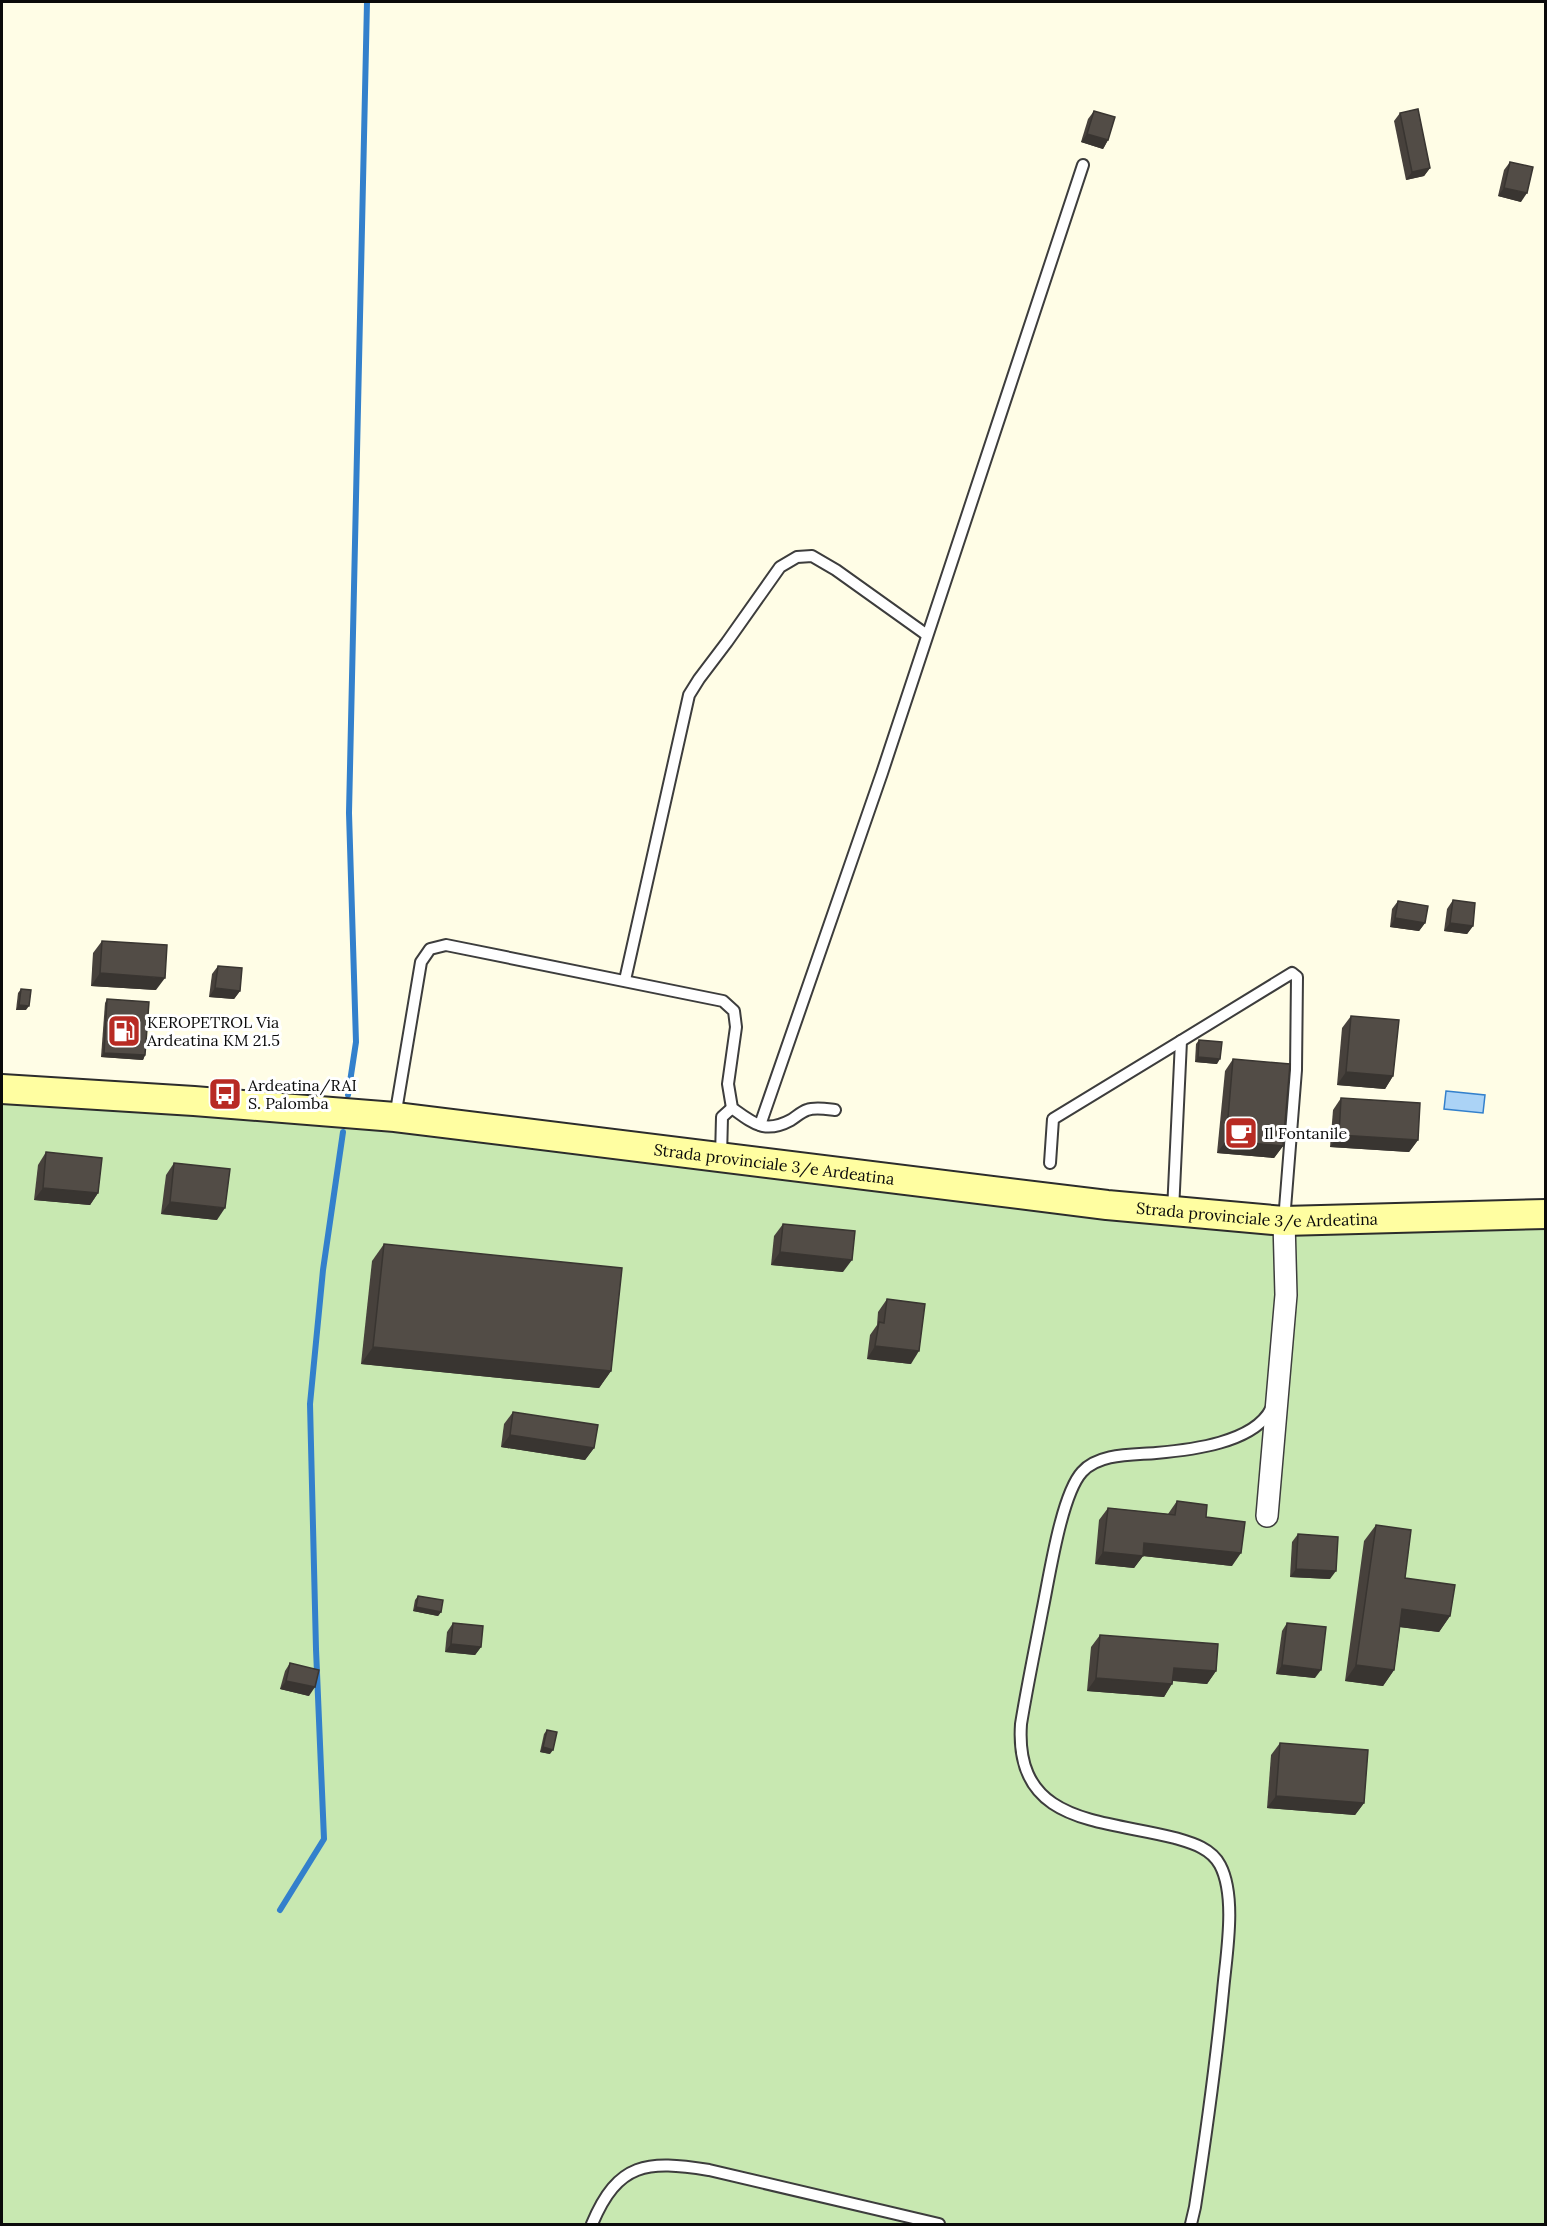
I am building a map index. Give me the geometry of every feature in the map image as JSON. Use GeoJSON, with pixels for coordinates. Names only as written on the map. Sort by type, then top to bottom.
{"type":"FeatureCollection","features":[{"type":"Feature","properties":{"kind":"main road","name":"Strada provinciale 3/e Ardeatina"},"geometry":{"type":"LineString","coordinates":[[2,1089],[395,1117],[1173,1211],[1284,1221],[1545,1214]]}},
{"type":"Feature","properties":{"kind":"street"},"geometry":{"type":"LineString","coordinates":[[1267,1516],[1286,1295],[1284,1221]]}},
{"type":"Feature","properties":{"kind":"lane"},"geometry":{"type":"LineString","coordinates":[[760,1125],[927,635],[1083,165]]}},
{"type":"Feature","properties":{"kind":"lane"},"geometry":{"type":"LineString","coordinates":[[625,980],[689,695],[780,567],[797,557],[812,556],[837,570],[927,635]]}},
{"type":"Feature","properties":{"kind":"lane"},"geometry":{"type":"LineString","coordinates":[[395,1117],[421,962],[430,949],[446,945],[723,1001],[734,1011],[736,1027],[728,1084],[732,1108],[746,1119],[774,1128],[806,1110],[822,1108],[835,1110]]}},
{"type":"Feature","properties":{"kind":"lane"},"geometry":{"type":"LineString","coordinates":[[1050,1163],[1053,1119],[1292,973],[1297,977],[1296,1070],[1284,1221]]}},
{"type":"Feature","properties":{"kind":"lane"},"geometry":{"type":"LineString","coordinates":[[1173,1211],[1181,1041]]}},
{"type":"Feature","properties":{"kind":"lane"},"geometry":{"type":"LineString","coordinates":[[721,1158],[722,1117],[732,1108]]}},
{"type":"Feature","properties":{"kind":"lane"},"geometry":{"type":"LineString","coordinates":[[1191,2224],[1196,2207],[1214,2080],[1228,1936],[1228,1895],[1223,1872],[1215,1858],[1201,1847],[1167,1836],[1076,1815],[1044,1797],[1030,1781],[1023,1766],[1020,1750],[1021,1724],[1054,1551],[1071,1490],[1083,1471],[1099,1461],[1199,1447],[1245,1434],[1260,1425],[1276,1399]]}},
{"type":"Feature","properties":{"kind":"lane"},"geometry":{"type":"LineString","coordinates":[[592,2224],[607,2195],[623,2177],[638,2169],[671,2166],[709,2170],[939,2224]]}},
{"type":"Feature","properties":{"kind":"green space"},"geometry":{"type":"Polygon","coordinates":[[[2,1090],[1173,1211],[1545,1214],[1545,2224],[2,2224],[2,1090]]]}},
{"type":"Feature","properties":{"kind":"water"},"geometry":{"type":"Polygon","coordinates":[[[1446,1091],[1485,1095],[1483,1113],[1444,1109],[1446,1091]]]}},
{"type":"Feature","properties":{"kind":"building"},"geometry":{"type":"Polygon","coordinates":[[[1418,109],[1430,168],[1412,172],[1400,113],[1418,109]]]}},
{"type":"Feature","properties":{"kind":"building"},"geometry":{"type":"Polygon","coordinates":[[[1094,111],[1115,117],[1108,140],[1087,134],[1094,111]]]}},
{"type":"Feature","properties":{"kind":"building"},"geometry":{"type":"Polygon","coordinates":[[[1510,162],[1533,167],[1527,193],[1504,188],[1510,162]]]}},
{"type":"Feature","properties":{"kind":"building"},"geometry":{"type":"Polygon","coordinates":[[[1453,900],[1475,903],[1473,926],[1450,923],[1453,900]]]}},
{"type":"Feature","properties":{"kind":"building"},"geometry":{"type":"Polygon","coordinates":[[[1398,901],[1428,906],[1425,923],[1395,918],[1398,901]]]}},
{"type":"Feature","properties":{"kind":"building"},"geometry":{"type":"Polygon","coordinates":[[[102,941],[167,945],[165,978],[100,973],[102,941]]]}},
{"type":"Feature","properties":{"kind":"building"},"geometry":{"type":"Polygon","coordinates":[[[218,966],[242,968],[240,991],[215,988],[218,966]]]}},
{"type":"Feature","properties":{"kind":"building"},"geometry":{"type":"Polygon","coordinates":[[[21,989],[31,990],[29,1006],[19,1005],[21,989]]]}},
{"type":"Feature","properties":{"kind":"building","name":"KEROPETROL Via Ardeatina KM 21.5"},"geometry":{"type":"Polygon","coordinates":[[[107,999],[149,1002],[145,1055],[104,1053],[107,999]]]}},
{"type":"Feature","properties":{"kind":"building"},"geometry":{"type":"Polygon","coordinates":[[[1351,1016],[1399,1020],[1393,1076],[1346,1072],[1351,1016]]]}},
{"type":"Feature","properties":{"kind":"building"},"geometry":{"type":"Polygon","coordinates":[[[1199,1040],[1222,1042],[1220,1059],[1198,1057],[1199,1040]]]}},
{"type":"Feature","properties":{"kind":"building"},"geometry":{"type":"Polygon","coordinates":[[[1233,1059],[1290,1064],[1283,1146],[1226,1141],[1233,1059]]]}},
{"type":"Feature","properties":{"kind":"building"},"geometry":{"type":"Polygon","coordinates":[[[1341,1098],[1420,1103],[1418,1140],[1339,1135],[1341,1098]]]}},
{"type":"Feature","properties":{"kind":"building"},"geometry":{"type":"Polygon","coordinates":[[[46,1152],[102,1158],[98,1193],[43,1188],[46,1152]]]}},
{"type":"Feature","properties":{"kind":"building"},"geometry":{"type":"Polygon","coordinates":[[[174,1163],[230,1169],[225,1208],[170,1202],[174,1163]]]}},
{"type":"Feature","properties":{"kind":"building"},"geometry":{"type":"Polygon","coordinates":[[[783,1224],[855,1231],[852,1260],[780,1252],[783,1224]]]}},
{"type":"Feature","properties":{"kind":"building"},"geometry":{"type":"Polygon","coordinates":[[[384,1244],[622,1268],[611,1371],[373,1347],[384,1244]]]}},
{"type":"Feature","properties":{"kind":"building"},"geometry":{"type":"Polygon","coordinates":[[[887,1299],[925,1304],[919,1351],[875,1346],[879,1322],[884,1323],[887,1299]]]}},
{"type":"Feature","properties":{"kind":"building"},"geometry":{"type":"Polygon","coordinates":[[[513,1412],[598,1425],[594,1448],[510,1435],[513,1412]]]}},
{"type":"Feature","properties":{"kind":"building"},"geometry":{"type":"Polygon","coordinates":[[[1177,1501],[1207,1505],[1206,1517],[1245,1522],[1241,1553],[1144,1543],[1143,1556],[1103,1552],[1108,1508],[1175,1515],[1177,1501]]]}},
{"type":"Feature","properties":{"kind":"building"},"geometry":{"type":"Polygon","coordinates":[[[1376,1525],[1411,1530],[1405,1578],[1455,1585],[1450,1616],[1402,1609],[1394,1670],[1356,1665],[1376,1525]]]}},
{"type":"Feature","properties":{"kind":"building"},"geometry":{"type":"Polygon","coordinates":[[[1298,1534],[1338,1537],[1336,1571],[1296,1569],[1298,1534]]]}},
{"type":"Feature","properties":{"kind":"building"},"geometry":{"type":"Polygon","coordinates":[[[418,1596],[443,1600],[441,1612],[416,1607],[418,1596]]]}},
{"type":"Feature","properties":{"kind":"building"},"geometry":{"type":"Polygon","coordinates":[[[453,1623],[483,1626],[481,1647],[451,1644],[453,1623]]]}},
{"type":"Feature","properties":{"kind":"building"},"geometry":{"type":"Polygon","coordinates":[[[1287,1623],[1326,1627],[1321,1670],[1282,1665],[1287,1623]]]}},
{"type":"Feature","properties":{"kind":"building"},"geometry":{"type":"Polygon","coordinates":[[[1100,1635],[1218,1644],[1216,1671],[1174,1668],[1172,1684],[1096,1678],[1100,1635]]]}},
{"type":"Feature","properties":{"kind":"building"},"geometry":{"type":"Polygon","coordinates":[[[290,1663],[319,1670],[315,1687],[286,1681],[290,1663]]]}},
{"type":"Feature","properties":{"kind":"building"},"geometry":{"type":"Polygon","coordinates":[[[547,1730],[557,1732],[553,1750],[543,1747],[547,1730]]]}},
{"type":"Feature","properties":{"kind":"building"},"geometry":{"type":"Polygon","coordinates":[[[1280,1743],[1368,1750],[1364,1803],[1276,1796],[1280,1743]]]}},
{"type":"Feature","properties":{"kind":"waterway"},"geometry":{"type":"LineString","coordinates":[[348,1095],[356,1042],[349,813],[367,2]]}},
{"type":"Feature","properties":{"kind":"waterway"},"geometry":{"type":"LineString","coordinates":[[280,1910],[324,1839],[316,1649],[310,1404],[323,1270],[343,1132]]}},
{"type":"Feature","properties":{"kind":"place","name":"KEROPETROL Via Ardeatina KM 21.5"},"geometry":{"type":"Point","coordinates":[124,1031]}},
{"type":"Feature","properties":{"kind":"place","name":"Ardeatina/RAI S. Palomba"},"geometry":{"type":"Point","coordinates":[225,1094]}},
{"type":"Feature","properties":{"kind":"place","name":"Il Fontanile"},"geometry":{"type":"Point","coordinates":[1241,1133]}}]}
